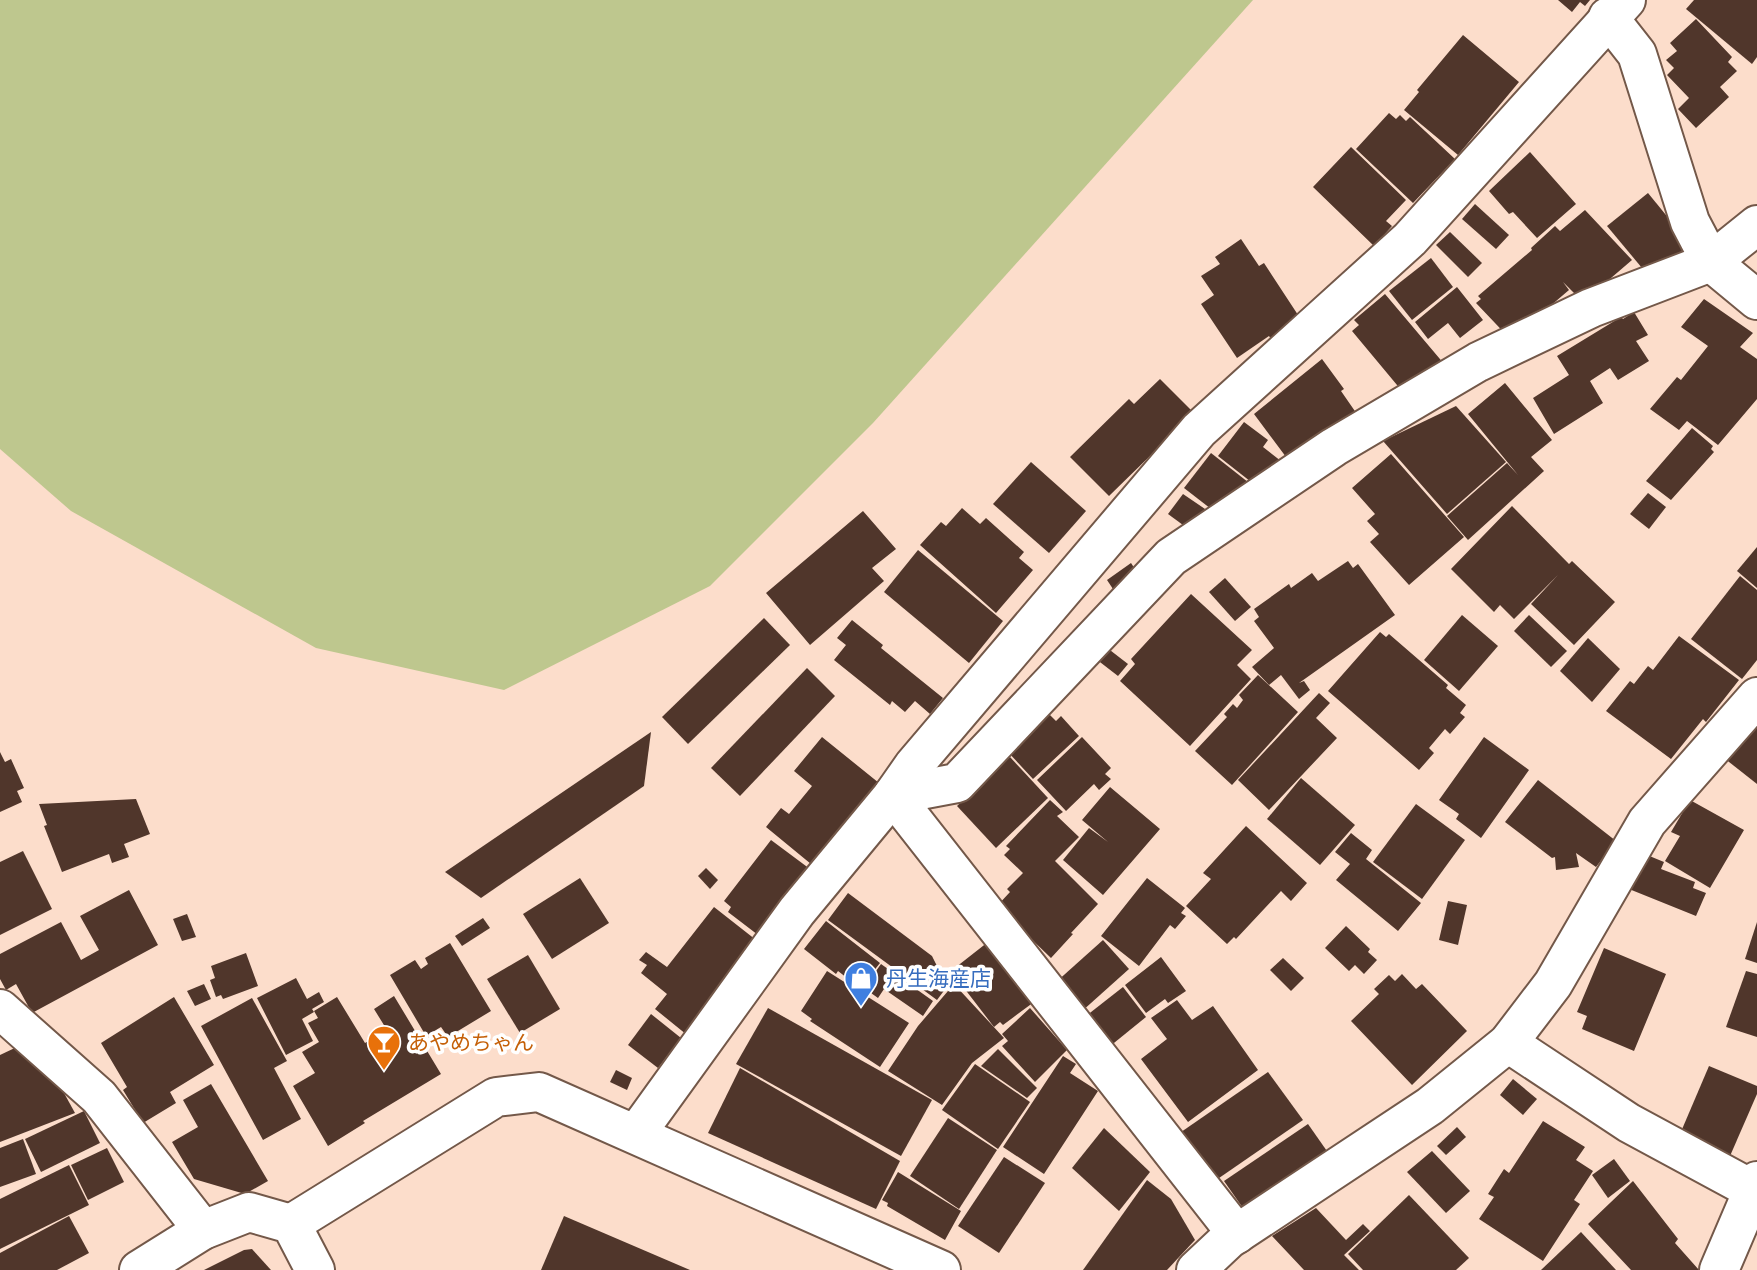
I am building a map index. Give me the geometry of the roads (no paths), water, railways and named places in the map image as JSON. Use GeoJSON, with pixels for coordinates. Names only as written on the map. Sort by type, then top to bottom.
{"type":"FeatureCollection","features":[{"type":"Feature","properties":{"kind":"street"},"geometry":{"type":"LineString","coordinates":[[636,1134],[797,911],[893,795],[914,765],[1199,430],[1410,239],[1617,9],[1637,54],[1690,222],[1711,262],[1757,300]]}},
{"type":"Feature","properties":{"kind":"street"},"geometry":{"type":"LineString","coordinates":[[893,795],[957,783],[1171,557],[1334,447],[1478,362],[1591,307],[1711,262],[1757,225]]}},
{"type":"Feature","properties":{"kind":"street"},"geometry":{"type":"LineString","coordinates":[[1196,1270],[1229,1239],[1430,1106],[1508,1043],[1553,984],[1647,822],[1757,697]]}},
{"type":"Feature","properties":{"kind":"street"},"geometry":{"type":"LineString","coordinates":[[893,795],[1237,1234]]}},
{"type":"Feature","properties":{"kind":"street"},"geometry":{"type":"LineString","coordinates":[[0,1009],[99,1097],[203,1230]]}},
{"type":"Feature","properties":{"kind":"street"},"geometry":{"type":"LineString","coordinates":[[1508,1043],[1629,1123],[1755,1186],[1719,1270]]}},
{"type":"Feature","properties":{"kind":"street"},"geometry":{"type":"LineString","coordinates":[[291,1224],[496,1097],[539,1093],[941,1270]]}},
{"type":"Feature","properties":{"kind":"street"},"geometry":{"type":"LineString","coordinates":[[139,1270],[203,1230],[249,1212],[291,1224],[315,1270]]}},
{"type":"Feature","properties":{"kind":"place","name":"丹生海産店"},"geometry":{"type":"Point","coordinates":[861,1008]}},
{"type":"Feature","properties":{"kind":"place","name":"あやめちゃん"},"geometry":{"type":"Point","coordinates":[384,1072]}}]}
